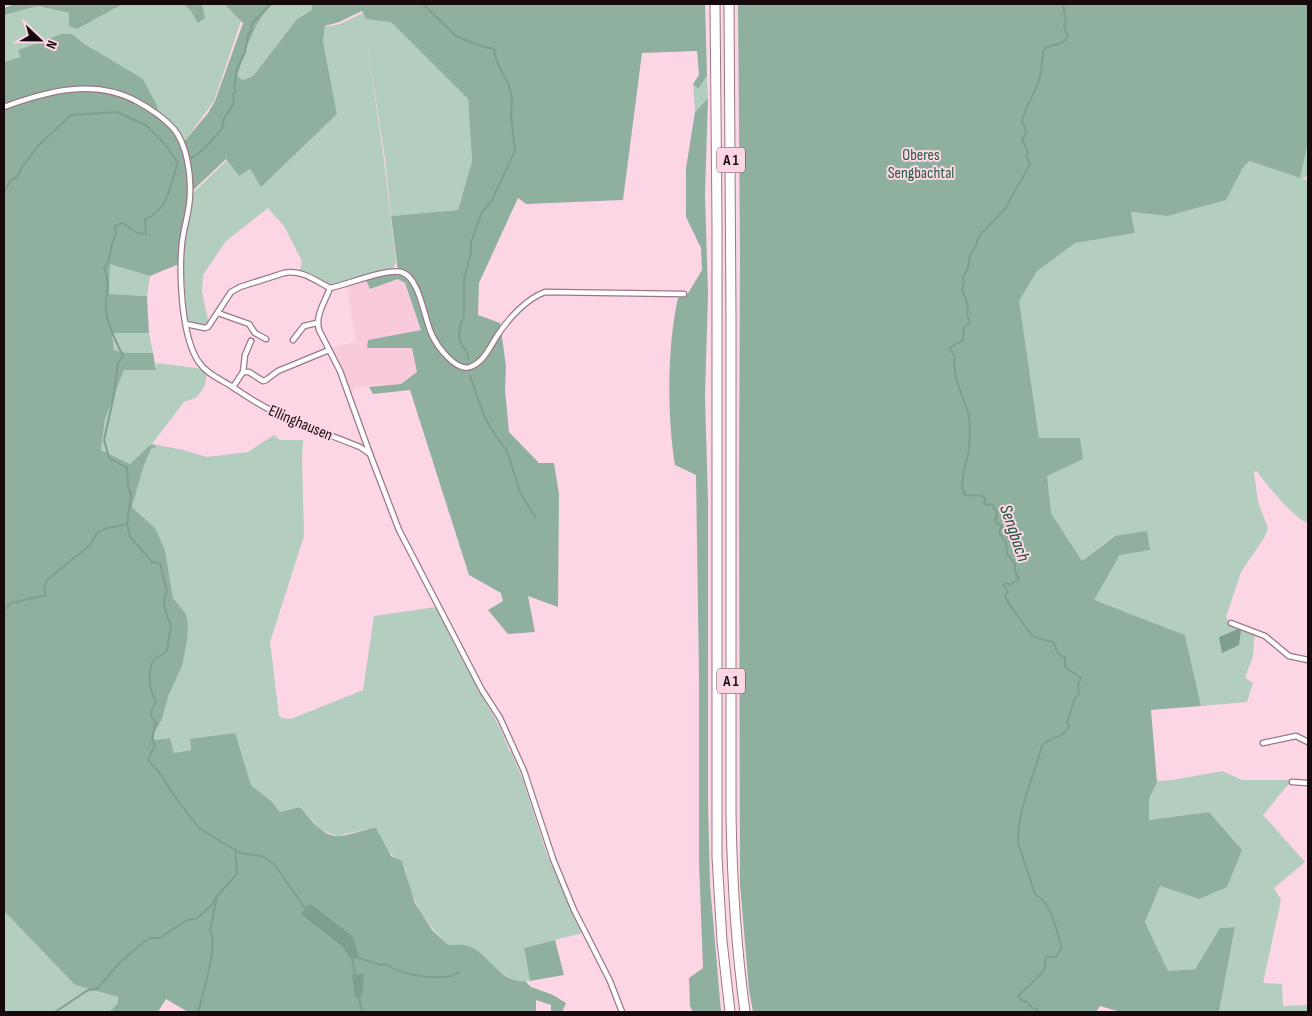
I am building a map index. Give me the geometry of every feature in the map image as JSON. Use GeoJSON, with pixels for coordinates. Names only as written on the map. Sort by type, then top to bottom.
{"type":"FeatureCollection","features":[{"type":"Feature","properties":{"kind":"highway","name":"A 1"},"geometry":{"type":"LineString","coordinates":[[714,4],[717,857],[722,941],[730,1012]]}},
{"type":"Feature","properties":{"kind":"highway","name":"A 1"},"geometry":{"type":"LineString","coordinates":[[729,4],[732,877],[736,937],[745,1012]]}},
{"type":"Feature","properties":{"kind":"street"},"geometry":{"type":"LineString","coordinates":[[4,107],[64,89],[103,90],[128,96],[152,110],[175,130],[182,144],[189,170],[190,194],[182,249],[186,324],[208,327],[228,295],[234,290],[284,272],[298,272],[330,288],[392,272],[401,272],[406,274],[417,288],[432,336],[458,366],[468,368],[477,363],[485,354],[511,318],[531,300],[545,292],[684,294]]}},
{"type":"Feature","properties":{"kind":"street"},"geometry":{"type":"LineString","coordinates":[[294,340],[304,326],[317,323],[319,312],[330,288]]}},
{"type":"Feature","properties":{"kind":"street"},"geometry":{"type":"LineString","coordinates":[[218,313],[250,324],[255,333],[266,338]]}},
{"type":"Feature","properties":{"kind":"street","name":"Ellinghausen"},"geometry":{"type":"LineString","coordinates":[[317,323],[344,383],[390,509],[446,622],[500,718],[524,771],[553,859],[574,910],[610,981],[622,1012]]}},
{"type":"Feature","properties":{"kind":"street","name":"Ellinghausen"},"geometry":{"type":"LineString","coordinates":[[186,324],[193,350],[208,373],[256,403],[360,447],[370,454]]}},
{"type":"Feature","properties":{"kind":"street"},"geometry":{"type":"LineString","coordinates":[[233,387],[243,372],[245,355],[251,341]]}},
{"type":"Feature","properties":{"kind":"street","name":"Ellinghausen"},"geometry":{"type":"LineString","coordinates":[[243,372],[249,372],[263,381],[278,371],[329,350]]}},
{"type":"Feature","properties":{"kind":"street"},"geometry":{"type":"LineString","coordinates":[[1231,623],[1265,636],[1290,656],[1308,660]]}},
{"type":"Feature","properties":{"kind":"street"},"geometry":{"type":"LineString","coordinates":[[1263,743],[1296,736],[1308,742]]}},
{"type":"Feature","properties":{"kind":"street"},"geometry":{"type":"LineString","coordinates":[[1292,782],[1308,782]]}},
{"type":"Feature","properties":{"kind":"shaded area"},"geometry":{"type":"Polygon","coordinates":[[[123,4],[183,4],[191,11],[205,18],[202,4],[224,4],[241,21],[214,101],[183,143],[86,45],[72,34],[61,34],[18,50],[20,57],[4,62],[4,15],[38,6],[69,13],[77,29],[123,4]]]}},
{"type":"Feature","properties":{"kind":"shaded area"},"geometry":{"type":"Polygon","coordinates":[[[272,4],[312,4],[312,10],[297,19],[253,76],[243,80],[237,76],[247,47],[260,20],[272,4]]]}},
{"type":"Feature","properties":{"kind":"shaded area"},"geometry":{"type":"Polygon","coordinates":[[[1308,4],[1308,175],[1303,179],[1308,180],[1308,523],[1288,508],[1257,471],[1254,472],[1258,502],[1268,528],[1264,538],[1241,572],[1226,617],[1230,624],[1255,633],[1253,656],[1245,678],[1253,683],[1247,702],[1201,706],[1185,635],[1093,600],[1120,556],[1114,536],[1082,561],[1051,513],[837,464],[1308,4]],[[1245,156],[1134,209],[1078,242],[1135,233],[1131,212],[1167,216],[1242,169],[1248,161],[1300,178],[1245,156]]]}},
{"type":"Feature","properties":{"kind":"shaded area"},"geometry":{"type":"Polygon","coordinates":[[[362,11],[367,19],[390,21],[468,99],[472,161],[458,210],[391,216],[385,159],[367,42],[384,160],[396,263],[392,270],[330,286],[300,271],[302,261],[284,226],[268,208],[226,241],[203,275],[202,292],[209,324],[204,327],[193,324],[187,319],[183,263],[192,194],[227,160],[239,176],[250,169],[261,186],[337,114],[323,41],[325,27],[340,24],[363,13],[362,11]]]}},
{"type":"Feature","properties":{"kind":"shaded area"},"geometry":{"type":"Polygon","coordinates":[[[707,76],[708,98],[695,112],[693,84],[698,89],[707,76]]]}},
{"type":"Feature","properties":{"kind":"shaded area"},"geometry":{"type":"Polygon","coordinates":[[[110,263],[150,276],[147,296],[109,294],[110,263]]]}},
{"type":"Feature","properties":{"kind":"shaded area"},"geometry":{"type":"Polygon","coordinates":[[[398,279],[405,284],[421,330],[368,340],[368,348],[412,348],[417,372],[401,384],[355,387],[351,395],[327,349],[356,342],[347,285],[366,280],[370,289],[398,279]]]}},
{"type":"Feature","properties":{"kind":"shaded area"},"geometry":{"type":"Polygon","coordinates":[[[112,333],[149,333],[153,353],[127,353],[114,350],[112,333]]]}},
{"type":"Feature","properties":{"kind":"shaded area"},"geometry":{"type":"Polygon","coordinates":[[[156,363],[204,369],[207,373],[205,385],[195,398],[184,402],[151,445],[130,464],[101,450],[105,419],[124,370],[156,370],[156,363]]]}},
{"type":"Feature","properties":{"kind":"shaded area"},"geometry":{"type":"Polygon","coordinates":[[[274,435],[280,440],[303,440],[304,536],[270,642],[279,716],[291,719],[363,690],[374,616],[436,607],[511,752],[523,780],[547,855],[582,933],[524,948],[530,981],[516,982],[494,968],[477,951],[468,946],[448,945],[419,909],[411,890],[405,867],[367,829],[337,836],[321,830],[300,807],[280,812],[271,801],[251,785],[247,772],[190,739],[191,750],[174,753],[170,738],[154,740],[154,734],[162,719],[169,694],[186,614],[173,598],[165,550],[155,528],[132,507],[144,465],[152,447],[156,448],[153,444],[207,457],[248,452],[274,435]]]}},
{"type":"Feature","properties":{"kind":"shaded area"},"geometry":{"type":"Polygon","coordinates":[[[1238,629],[1241,630],[1239,645],[1222,653],[1219,637],[1238,629]]]}},
{"type":"Feature","properties":{"kind":"shaded area"},"geometry":{"type":"Polygon","coordinates":[[[1222,771],[1242,780],[1292,780],[1263,815],[1305,862],[1274,888],[1281,900],[1263,983],[1282,984],[1283,1006],[1308,1005],[1308,1012],[1219,1012],[1235,927],[1220,928],[1195,969],[1168,971],[1145,922],[1160,886],[1199,899],[1209,812],[1149,820],[1149,799],[1157,781],[1222,771]]]}},
{"type":"Feature","properties":{"kind":"shaded area"},"geometry":{"type":"Polygon","coordinates":[[[310,903],[353,936],[359,958],[350,959],[342,947],[300,914],[310,903]]]}},
{"type":"Feature","properties":{"kind":"shaded area"},"geometry":{"type":"Polygon","coordinates":[[[4,911],[75,985],[118,997],[118,1003],[109,1012],[4,1012],[4,911]]]}},
{"type":"Feature","properties":{"kind":"shaded area"},"geometry":{"type":"Polygon","coordinates":[[[364,973],[362,997],[355,998],[352,975],[364,973]]]}},
{"type":"Feature","properties":{"kind":"green space"},"geometry":{"type":"Polygon","coordinates":[[[15,4],[123,4],[77,29],[69,26],[69,13],[38,6],[4,15],[4,8],[15,4]]]}},
{"type":"Feature","properties":{"kind":"green space"},"geometry":{"type":"Polygon","coordinates":[[[183,4],[202,4],[205,18],[198,23],[191,11],[183,4]]]}},
{"type":"Feature","properties":{"kind":"green space"},"geometry":{"type":"Polygon","coordinates":[[[224,4],[272,4],[260,20],[247,47],[237,76],[243,80],[253,76],[297,19],[312,10],[312,4],[705,4],[707,76],[698,89],[693,84],[699,75],[697,51],[642,53],[623,200],[526,204],[518,198],[479,283],[478,315],[500,323],[506,366],[505,390],[509,432],[539,463],[554,463],[559,494],[558,607],[528,596],[535,632],[508,634],[488,610],[503,601],[501,593],[469,575],[410,390],[373,394],[369,387],[401,384],[417,372],[412,348],[367,348],[368,340],[421,330],[405,283],[398,279],[370,289],[366,280],[398,272],[391,216],[458,210],[472,161],[468,99],[391,22],[366,19],[362,11],[339,22],[325,26],[323,41],[337,114],[261,187],[250,169],[239,176],[226,159],[189,194],[180,242],[179,264],[150,276],[110,264],[109,294],[147,296],[149,333],[112,333],[114,350],[127,353],[153,353],[156,370],[124,370],[105,419],[101,450],[130,464],[149,446],[153,444],[157,449],[152,447],[144,465],[132,507],[155,528],[165,550],[173,598],[186,614],[188,626],[182,666],[169,694],[162,719],[154,734],[154,740],[170,738],[174,753],[191,750],[190,739],[235,733],[251,785],[271,801],[280,812],[300,807],[320,829],[336,836],[376,828],[391,856],[402,861],[415,903],[432,930],[448,945],[466,945],[475,949],[508,978],[516,981],[525,981],[531,987],[553,995],[566,1003],[562,1012],[551,1012],[551,1005],[536,1000],[536,1012],[188,1012],[166,999],[158,1012],[109,1012],[118,1003],[118,997],[75,985],[4,911],[4,62],[20,57],[18,50],[61,34],[72,34],[86,45],[143,79],[157,106],[159,117],[174,130],[182,144],[208,113],[215,101],[243,23],[224,4]],[[310,903],[300,914],[342,947],[350,959],[353,936],[310,903]]]}},
{"type":"Feature","properties":{"kind":"green space","name":"Oberes Sengbachtal"},"geometry":{"type":"Polygon","coordinates":[[[738,4],[1308,4],[1308,142],[1300,178],[1249,161],[1242,169],[1226,200],[1167,216],[1131,212],[1135,233],[1075,243],[1037,271],[1019,301],[1039,438],[1080,438],[1083,459],[1047,476],[1051,513],[1082,561],[1115,536],[1147,531],[1150,550],[1120,555],[1094,600],[1185,635],[1201,706],[1151,710],[1157,782],[1149,799],[1149,820],[1209,812],[1242,850],[1227,887],[1199,899],[1160,886],[1145,922],[1168,971],[1195,969],[1220,928],[1235,927],[1219,1012],[1121,1012],[1100,1006],[1096,1012],[753,1012],[749,990],[740,884],[738,4]]]}},
{"type":"Feature","properties":{"kind":"green space"},"geometry":{"type":"Polygon","coordinates":[[[708,98],[705,195],[708,295],[705,396],[708,503],[708,804],[710,884],[721,1012],[693,1012],[690,1006],[689,978],[703,968],[699,863],[696,475],[675,465],[672,445],[669,381],[674,317],[678,298],[687,295],[702,270],[701,248],[686,217],[686,168],[695,112],[708,98]]]}},
{"type":"Feature","properties":{"kind":"green space"},"geometry":{"type":"Polygon","coordinates":[[[555,940],[564,975],[530,981],[524,948],[555,940]]]}},
{"type":"Feature","properties":{"kind":"waterway"},"geometry":{"type":"LineString","coordinates":[[190,159],[204,149],[222,129],[224,119],[234,103],[233,94],[236,91],[234,88],[237,69],[245,52],[252,23],[271,4]]}},
{"type":"Feature","properties":{"kind":"waterway"},"geometry":{"type":"LineString","coordinates":[[423,4],[456,36],[494,49],[497,62],[508,83],[512,98],[511,116],[515,151],[491,202],[482,212],[471,242],[471,253],[464,279],[464,316],[459,335],[460,342],[468,354],[468,358]]}},
{"type":"Feature","properties":{"kind":"waterway","name":"Sengbach"},"geometry":{"type":"LineString","coordinates":[[1038,1012],[1037,1009],[1032,1008],[1018,996],[1044,971],[1046,957],[1056,957],[1061,949],[1061,945],[1050,910],[1035,894],[1018,843],[1018,830],[1023,806],[1042,745],[1067,730],[1069,726],[1067,723],[1075,698],[1079,694],[1078,686],[1081,678],[1065,667],[1065,658],[1058,653],[1053,642],[1036,638],[1031,634],[1005,596],[1008,592],[1003,585],[1006,583],[1010,585],[1019,579],[1015,571],[1015,564],[1007,554],[1006,542],[999,533],[1002,526],[995,522],[997,514],[992,504],[984,504],[985,498],[982,496],[965,495],[963,490],[962,484],[969,445],[969,417],[955,372],[955,357],[949,348],[963,340],[964,327],[970,323],[967,315],[968,306],[962,289],[964,284],[963,278],[968,268],[970,255],[975,248],[979,236],[1005,209],[1030,164],[1026,156],[1028,152],[1022,139],[1026,133],[1022,121],[1040,76],[1044,49],[1061,43],[1068,37],[1064,26],[1066,22],[1063,4]]}},
{"type":"Feature","properties":{"kind":"waterway"},"geometry":{"type":"LineString","coordinates":[[4,191],[11,180],[17,177],[37,147],[71,115],[117,112],[147,126],[164,143],[178,163],[164,203],[159,210],[145,219],[146,234],[137,233],[123,223],[115,226],[116,235],[112,243],[109,261],[104,268],[108,284],[107,317],[123,356],[118,363],[114,395],[104,440],[109,458],[127,468],[128,485],[131,495],[127,524],[130,537],[153,563],[157,562],[160,564],[167,591],[164,599],[165,608],[171,625],[167,651],[153,660],[150,671],[150,686],[156,702],[151,716],[156,723],[152,738],[155,745],[148,760],[162,776],[172,793],[199,828],[240,853],[262,856],[274,864],[305,908]]}},
{"type":"Feature","properties":{"kind":"waterway"},"geometry":{"type":"LineString","coordinates":[[470,376],[485,418],[507,451],[520,492],[535,517]]}},
{"type":"Feature","properties":{"kind":"waterway"},"geometry":{"type":"LineString","coordinates":[[4,610],[11,603],[46,595],[44,590],[47,580],[90,545],[97,533],[104,529],[127,524]]}},
{"type":"Feature","properties":{"kind":"waterway"},"geometry":{"type":"LineString","coordinates":[[198,1012],[211,958],[212,938],[210,931],[217,896],[237,874],[235,849]]}},
{"type":"Feature","properties":{"kind":"waterway"},"geometry":{"type":"LineString","coordinates":[[55,1012],[88,990],[97,989],[120,962],[149,938],[160,938],[187,920],[196,919],[211,906],[217,896]]}},
{"type":"Feature","properties":{"kind":"waterway"},"geometry":{"type":"LineString","coordinates":[[359,958],[380,965],[386,964],[399,971],[422,976],[447,977],[460,972]]}},
{"type":"Feature","properties":{"kind":"waterway"},"geometry":{"type":"LineString","coordinates":[[352,959],[355,975]]}},
{"type":"Feature","properties":{"kind":"waterway"},"geometry":{"type":"LineString","coordinates":[[359,998],[362,1012]]}}]}
